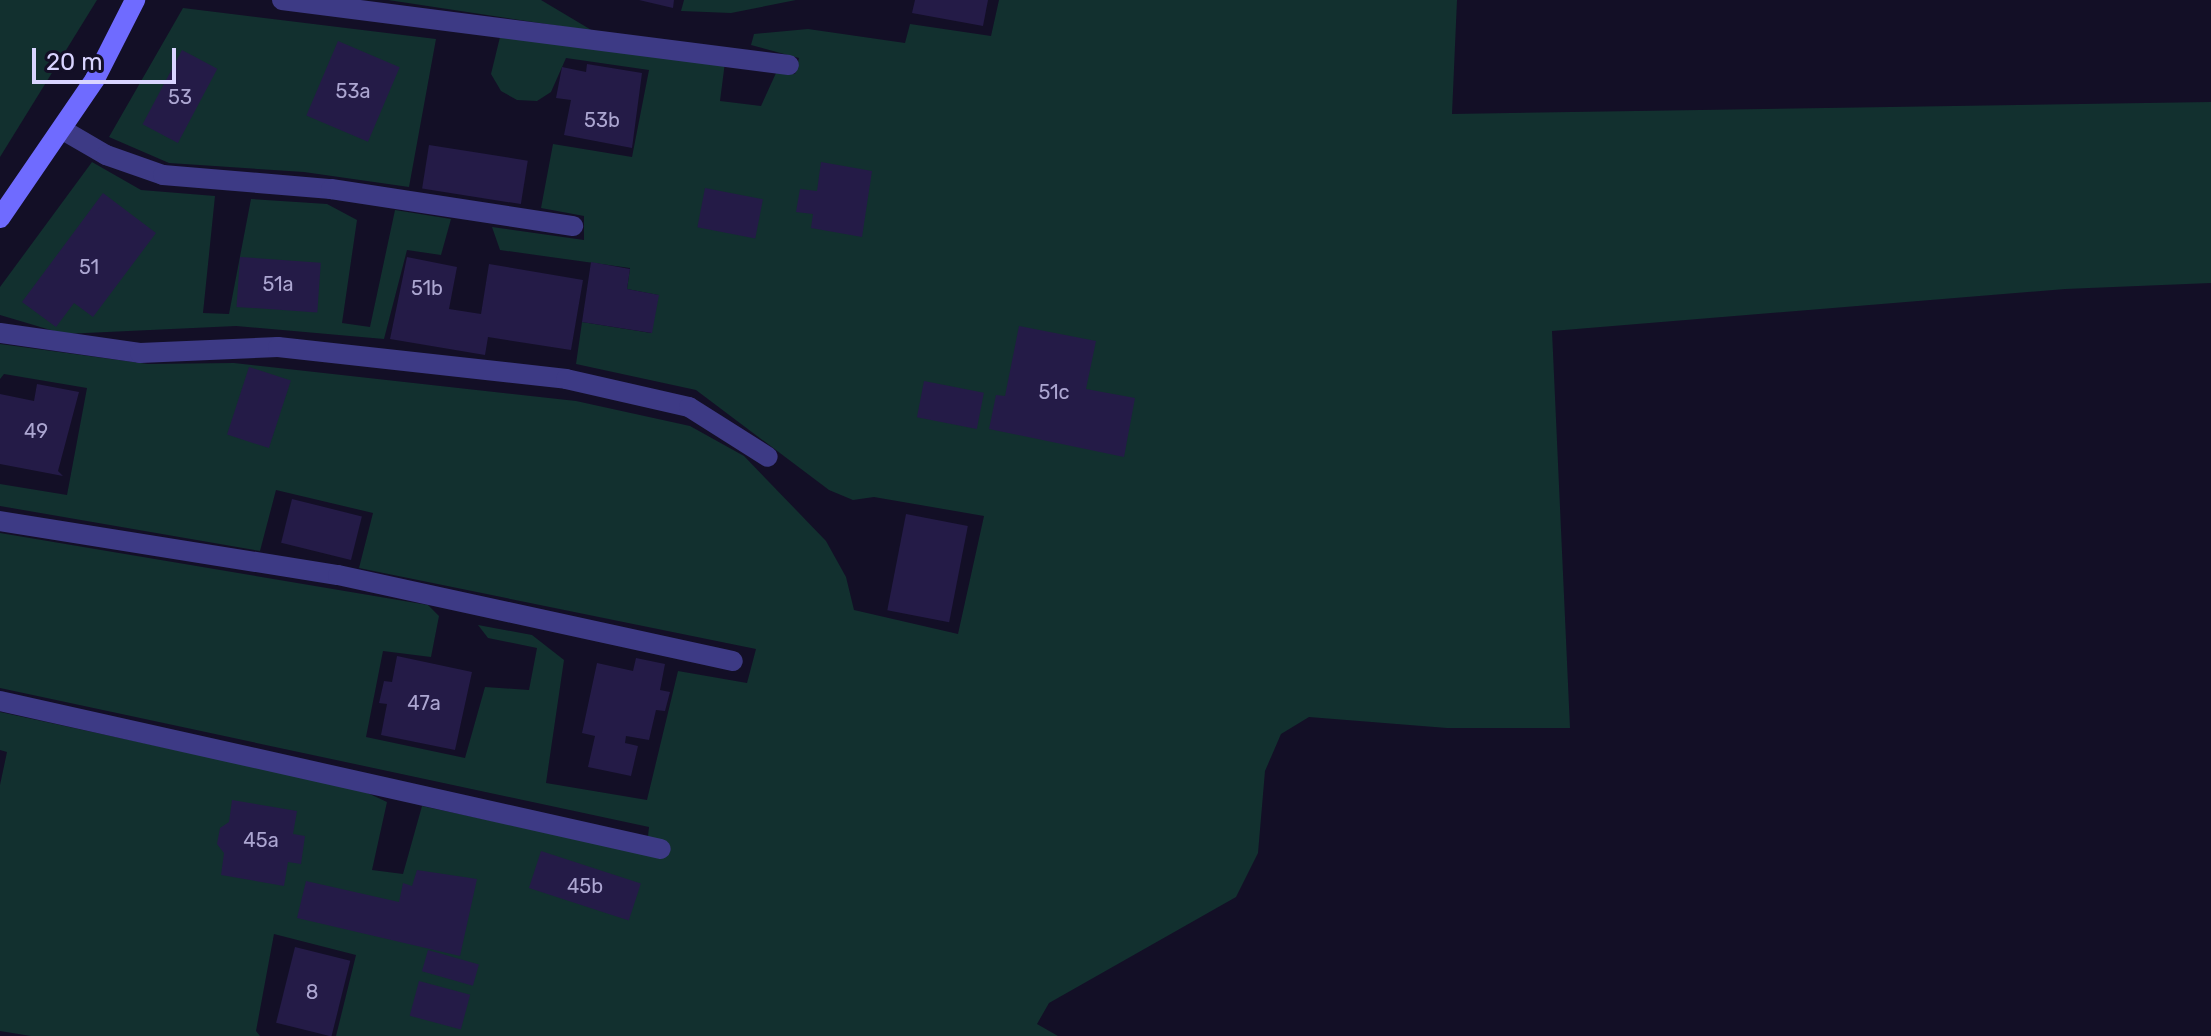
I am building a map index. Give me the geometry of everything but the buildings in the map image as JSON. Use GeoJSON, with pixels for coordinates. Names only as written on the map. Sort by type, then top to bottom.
{"type":"FeatureCollection","features":[{"type":"Feature","properties":{"kind":"street"},"geometry":{"type":"LineString","coordinates":[[0,218],[63,130],[135,0]]}},
{"type":"Feature","properties":{"kind":"street"},"geometry":{"type":"LineString","coordinates":[[282,0],[789,65]]}},
{"type":"Feature","properties":{"kind":"street"},"geometry":{"type":"LineString","coordinates":[[63,130],[106,155],[163,175],[331,189],[573,226]]}},
{"type":"Feature","properties":{"kind":"street"},"geometry":{"type":"LineString","coordinates":[[0,333],[140,353],[278,347],[566,379],[689,407],[768,457]]}},
{"type":"Feature","properties":{"kind":"street"},"geometry":{"type":"LineString","coordinates":[[0,521],[338,575],[733,661]]}},
{"type":"Feature","properties":{"kind":"street"},"geometry":{"type":"LineString","coordinates":[[0,701],[661,849]]}},
{"type":"Feature","properties":{"kind":"green space"},"geometry":{"type":"Polygon","coordinates":[[[0,0],[97,0],[0,157],[0,0]]]}},
{"type":"Feature","properties":{"kind":"green space"},"geometry":{"type":"Polygon","coordinates":[[[388,0],[541,0],[593,31],[388,0]]]}},
{"type":"Feature","properties":{"kind":"green space"},"geometry":{"type":"Polygon","coordinates":[[[684,0],[796,0],[731,13],[681,11],[684,0]]]}},
{"type":"Feature","properties":{"kind":"green space"},"geometry":{"type":"Polygon","coordinates":[[[999,0],[1457,0],[1452,114],[2211,102],[2211,283],[2065,289],[1552,331],[1570,728],[1447,728],[1309,717],[1281,734],[1265,771],[1258,853],[1236,897],[1049,1003],[1037,1024],[1058,1036],[336,1036],[356,955],[274,934],[256,1031],[260,1036],[31,1036],[0,1031],[0,785],[7,752],[0,750],[0,712],[361,790],[387,802],[372,870],[403,874],[422,806],[646,854],[649,827],[0,688],[0,533],[428,605],[439,616],[431,657],[383,651],[366,737],[465,758],[485,687],[529,690],[537,648],[488,638],[478,625],[532,635],[564,660],[546,783],[647,800],[678,671],[747,683],[756,649],[359,568],[373,513],[276,490],[260,551],[0,506],[0,484],[67,495],[87,388],[4,374],[0,379],[0,344],[148,364],[234,363],[576,401],[690,426],[744,456],[826,541],[846,577],[854,610],[958,634],[984,516],[874,497],[853,500],[829,490],[696,390],[576,364],[582,322],[651,333],[658,295],[627,289],[630,268],[500,250],[492,227],[584,240],[584,216],[541,208],[553,144],[632,157],[649,70],[566,58],[551,92],[537,101],[517,100],[501,91],[491,74],[500,37],[725,62],[720,101],[761,106],[776,73],[795,74],[799,58],[751,45],[754,34],[808,29],[905,43],[910,24],[991,36],[999,0]]]}},
{"type":"Feature","properties":{"kind":"green space"},"geometry":{"type":"Polygon","coordinates":[[[183,8],[436,39],[409,187],[304,172],[169,163],[109,137],[183,8]]]}},
{"type":"Feature","properties":{"kind":"green space"},"geometry":{"type":"Polygon","coordinates":[[[92,162],[141,190],[215,196],[203,313],[229,314],[251,199],[327,204],[357,220],[342,323],[370,327],[395,210],[451,219],[441,255],[407,250],[384,339],[236,326],[64,334],[0,315],[0,287],[92,162]]]}}]}
